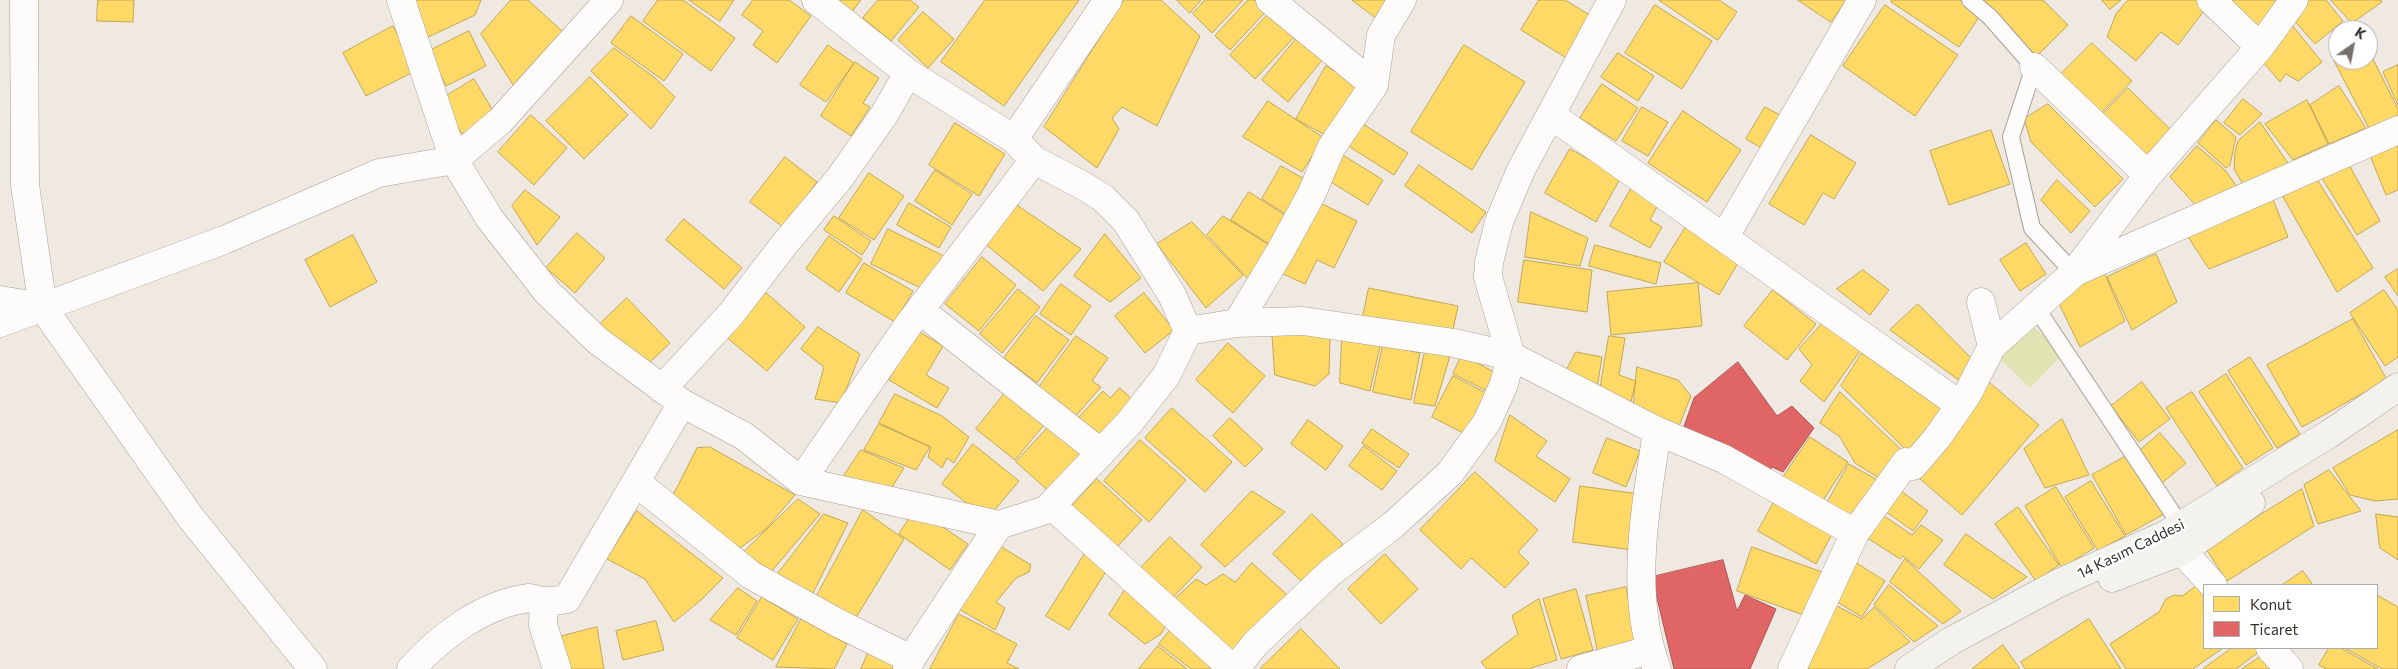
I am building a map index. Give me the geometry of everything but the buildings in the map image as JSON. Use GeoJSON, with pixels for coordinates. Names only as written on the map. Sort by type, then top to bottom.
{"type":"FeatureCollection","features":[{"type":"Feature","properties":{"kind":"street"},"geometry":{"type":"LineString","coordinates":[[24,0],[25,185],[43,308],[191,518],[314,669]]}},
{"type":"Feature","properties":{"kind":"street"},"geometry":{"type":"LineString","coordinates":[[401,0],[454,160],[490,219],[547,292],[598,341],[672,396],[744,436],[801,481],[999,525],[1046,510],[1129,424],[1166,376],[1188,331]]}},
{"type":"Feature","properties":{"kind":"street"},"geometry":{"type":"LineString","coordinates":[[0,323],[224,240],[379,174],[454,160],[500,121],[609,0]]}},
{"type":"Feature","properties":{"kind":"street"},"geometry":{"type":"LineString","coordinates":[[816,0],[908,73],[1014,138],[1034,160],[1103,198],[1126,221],[1172,295],[1188,331]]}},
{"type":"Feature","properties":{"kind":"street"},"geometry":{"type":"LineString","coordinates":[[1014,138],[1108,0]]}},
{"type":"Feature","properties":{"kind":"street"},"geometry":{"type":"LineString","coordinates":[[1270,0],[1374,85]]}},
{"type":"Feature","properties":{"kind":"street"},"geometry":{"type":"LineString","coordinates":[[1237,322],[1307,203],[1332,148],[1374,85],[1381,35],[1402,0]]}},
{"type":"Feature","properties":{"kind":"street"},"geometry":{"type":"LineString","coordinates":[[1052,505],[1234,669],[1256,643],[1331,572],[1393,525],[1450,473],[1487,422],[1504,384],[1511,356],[1488,277],[1489,262],[1499,222],[1510,194],[1612,0]]}},
{"type":"Feature","properties":{"kind":"street"},"geometry":{"type":"LineString","coordinates":[[1724,238],[1862,0]]}},
{"type":"Feature","properties":{"kind":"street"},"geometry":{"type":"LineString","coordinates":[[2211,0],[2260,47]]}},
{"type":"Feature","properties":{"kind":"street"},"geometry":{"type":"LineString","coordinates":[[1792,669],[1855,533],[1906,462],[1913,466],[1960,405],[1992,346],[2074,273],[2148,175],[2260,47],[2294,0]]}},
{"type":"Feature","properties":{"kind":"street"},"geometry":{"type":"LineString","coordinates":[[2034,67],[2148,175]]}},
{"type":"Feature","properties":{"kind":"street"},"geometry":{"type":"LineString","coordinates":[[411,669],[424,655],[470,620],[497,607],[530,598],[544,601],[567,599],[636,482],[672,396],[783,246],[839,179],[884,115],[908,73]]}},
{"type":"Feature","properties":{"kind":"street"},"geometry":{"type":"LineString","coordinates":[[1551,116],[1960,405]]}},
{"type":"Feature","properties":{"kind":"street"},"geometry":{"type":"LineString","coordinates":[[2074,273],[2398,130]]}},
{"type":"Feature","properties":{"kind":"street"},"geometry":{"type":"LineString","coordinates":[[801,481],[920,310],[1034,160]]}},
{"type":"Feature","properties":{"kind":"street"},"geometry":{"type":"LineString","coordinates":[[0,300],[43,308]]}},
{"type":"Feature","properties":{"kind":"street"},"geometry":{"type":"LineString","coordinates":[[1981,302],[1992,346]]}},
{"type":"Feature","properties":{"kind":"street"},"geometry":{"type":"LineString","coordinates":[[920,310],[1101,453]]}},
{"type":"Feature","properties":{"kind":"street"},"geometry":{"type":"LineString","coordinates":[[1188,331],[1237,322],[1303,321],[1454,343],[1511,356],[1657,431],[1724,459],[1855,533]]}},
{"type":"Feature","properties":{"kind":"street","name":"14 Kasım Caddesi"},"geometry":{"type":"LineString","coordinates":[[1909,669],[1950,641],[2057,584],[2167,534],[2181,538],[2398,388]]}},
{"type":"Feature","properties":{"kind":"street"},"geometry":{"type":"LineString","coordinates":[[1939,669],[1963,652],[2053,601],[2181,538],[2398,405]]}},
{"type":"Feature","properties":{"kind":"street"},"geometry":{"type":"LineString","coordinates":[[1581,669],[1654,660],[1642,588],[1641,555],[1657,431]]}},
{"type":"Feature","properties":{"kind":"street"},"geometry":{"type":"LineString","coordinates":[[636,482],[751,575],[909,664],[999,525]]}},
{"type":"Feature","properties":{"kind":"street"},"geometry":{"type":"LineString","coordinates":[[2181,538],[2212,584]]}},
{"type":"Feature","properties":{"kind":"street"},"geometry":{"type":"LineString","coordinates":[[544,601],[543,625],[557,669]]}},
{"type":"Feature","properties":{"kind":"street"},"geometry":{"type":"LineString","coordinates":[[2271,649],[2289,669]]}},
{"type":"Feature","properties":{"kind":"lane"},"geometry":{"type":"LineString","coordinates":[[1970,0],[1990,17],[2034,67],[2010,137],[2032,228],[2074,273]]}},
{"type":"Feature","properties":{"kind":"lane"},"geometry":{"type":"LineString","coordinates":[[2035,306],[2181,538]]}},
{"type":"Feature","properties":{"kind":"green space"},"geometry":{"type":"Polygon","coordinates":[[[2029,322],[2063,354],[2030,388],[1997,356],[2029,322]]]}}]}
